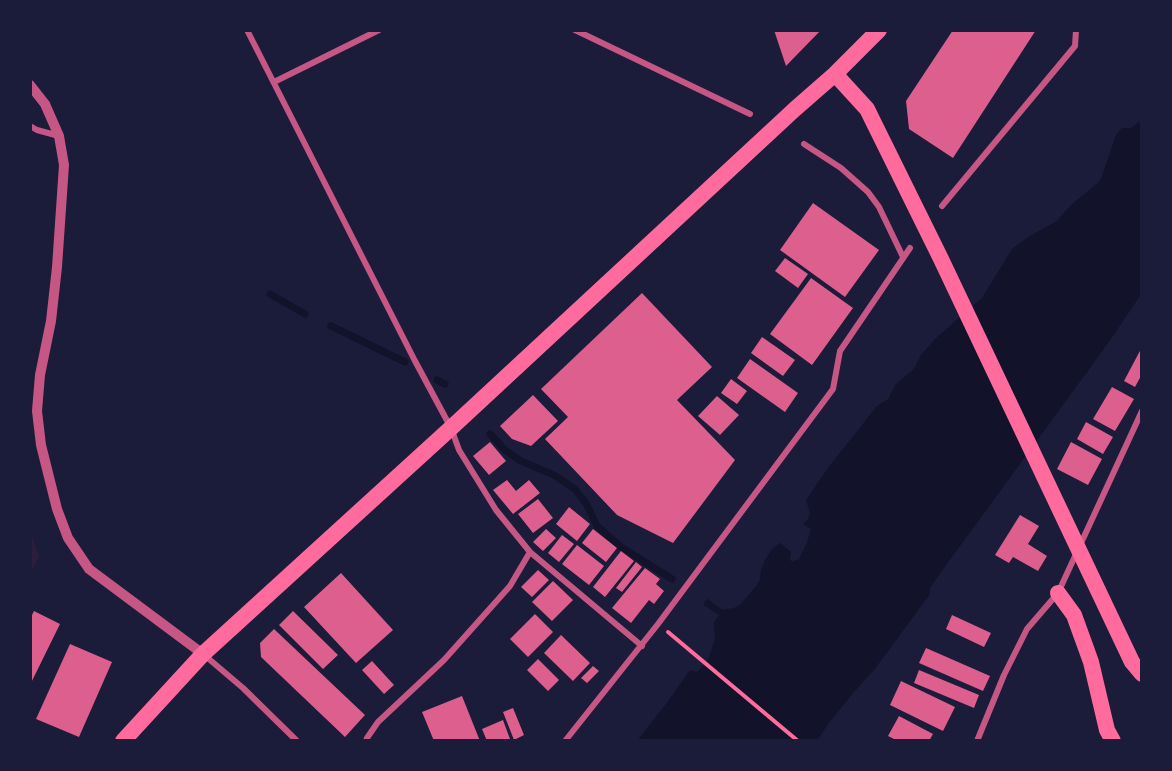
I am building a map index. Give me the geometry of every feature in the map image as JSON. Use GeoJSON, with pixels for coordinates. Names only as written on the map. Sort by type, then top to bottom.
{"type":"FeatureCollection","features":[{"type":"Feature","properties":{"kind":"highway"},"geometry":{"type":"LineString","coordinates":[[123,741],[203,654],[795,109],[836,74],[879,30]]}},
{"type":"Feature","properties":{"kind":"highway"},"geometry":{"type":"LineString","coordinates":[[836,74],[867,109],[1137,668]]}},
{"type":"Feature","properties":{"kind":"highway"},"geometry":{"type":"LineString","coordinates":[[1058,593],[1074,615],[1090,662],[1107,730],[1113,741]]}},
{"type":"Feature","properties":{"kind":"street"},"geometry":{"type":"LineString","coordinates":[[247,30],[451,428],[459,450],[490,500],[530,552],[642,646]]}},
{"type":"Feature","properties":{"kind":"street"},"geometry":{"type":"LineString","coordinates":[[274,82],[379,30]]}},
{"type":"Feature","properties":{"kind":"street"},"geometry":{"type":"LineString","coordinates":[[575,30],[750,114]]}},
{"type":"Feature","properties":{"kind":"street"},"geometry":{"type":"LineString","coordinates":[[942,206],[1075,46],[1076,30]]}},
{"type":"Feature","properties":{"kind":"street"},"geometry":{"type":"LineString","coordinates":[[30,85],[45,104],[59,136],[64,165],[57,267],[51,321],[40,375],[37,411],[41,445],[57,509],[68,538],[89,568],[203,654],[243,688],[297,741]]}},
{"type":"Feature","properties":{"kind":"street"},"geometry":{"type":"LineString","coordinates":[[30,126],[59,136]]}},
{"type":"Feature","properties":{"kind":"street"},"geometry":{"type":"LineString","coordinates":[[804,144],[841,168],[868,192],[879,207],[903,257]]}},
{"type":"Feature","properties":{"kind":"street"},"geometry":{"type":"LineString","coordinates":[[565,741],[642,646],[833,389],[840,351],[910,248]]}},
{"type":"Feature","properties":{"kind":"street"},"geometry":{"type":"LineString","coordinates":[[977,741],[1004,675],[1027,629],[1058,593],[1142,411]]}},
{"type":"Feature","properties":{"kind":"street"},"geometry":{"type":"LineString","coordinates":[[366,741],[378,722],[444,660],[510,586],[530,552]]}},
{"type":"Feature","properties":{"kind":"path"},"geometry":{"type":"LineString","coordinates":[[670,633],[798,741]]}},
{"type":"Feature","properties":{"kind":"shaded area"},"geometry":{"type":"Polygon","coordinates":[[[1142,120],[1142,293],[941,572],[930,588],[930,594],[874,670],[828,724],[817,741],[637,741],[690,670],[697,672],[708,660],[715,639],[714,622],[719,615],[704,605],[705,600],[708,599],[722,610],[740,605],[760,580],[761,570],[772,549],[780,543],[791,552],[792,562],[799,559],[811,529],[803,524],[810,513],[806,500],[828,468],[877,406],[888,399],[896,384],[914,369],[921,355],[936,338],[982,298],[1012,249],[1057,221],[1071,205],[1099,182],[1116,135],[1122,128],[1131,128],[1142,120]]]}},
{"type":"Feature","properties":{"kind":"shaded area"},"geometry":{"type":"Polygon","coordinates":[[[30,531],[39,556],[30,575],[30,531]]]}},
{"type":"Feature","properties":{"kind":"building"},"geometry":{"type":"Polygon","coordinates":[[[774,30],[821,30],[786,66],[774,30]]]}},
{"type":"Feature","properties":{"kind":"building"},"geometry":{"type":"Polygon","coordinates":[[[953,30],[1036,30],[953,158],[909,129],[906,101],[953,30]]]}},
{"type":"Feature","properties":{"kind":"building"},"geometry":{"type":"Polygon","coordinates":[[[813,203],[879,250],[845,297],[780,250],[813,203]]]}},
{"type":"Feature","properties":{"kind":"building"},"geometry":{"type":"Polygon","coordinates":[[[785,258],[808,274],[798,288],[775,271],[785,258]]]}},
{"type":"Feature","properties":{"kind":"building"},"geometry":{"type":"Polygon","coordinates":[[[811,278],[853,308],[812,365],[770,334],[811,278]]]}},
{"type":"Feature","properties":{"kind":"building"},"geometry":{"type":"Polygon","coordinates":[[[642,293],[712,367],[677,400],[735,460],[673,543],[617,515],[545,439],[568,417],[541,389],[642,293]]]}},
{"type":"Feature","properties":{"kind":"building"},"geometry":{"type":"Polygon","coordinates":[[[762,337],[795,360],[783,376],[751,353],[762,337]]]}},
{"type":"Feature","properties":{"kind":"building"},"geometry":{"type":"Polygon","coordinates":[[[1142,347],[1142,374],[1135,387],[1124,381],[1142,347]]]}},
{"type":"Feature","properties":{"kind":"building"},"geometry":{"type":"Polygon","coordinates":[[[750,359],[798,393],[785,412],[737,378],[750,359]]]}},
{"type":"Feature","properties":{"kind":"building"},"geometry":{"type":"Polygon","coordinates":[[[731,379],[747,391],[737,404],[721,393],[731,379]]]}},
{"type":"Feature","properties":{"kind":"building"},"geometry":{"type":"Polygon","coordinates":[[[1112,387],[1134,399],[1115,431],[1093,419],[1112,387]]]}},
{"type":"Feature","properties":{"kind":"building"},"geometry":{"type":"Polygon","coordinates":[[[533,395],[558,421],[531,446],[512,439],[500,426],[533,395]]]}},
{"type":"Feature","properties":{"kind":"building"},"geometry":{"type":"Polygon","coordinates":[[[717,396],[739,415],[720,435],[698,416],[717,396]]]}},
{"type":"Feature","properties":{"kind":"building"},"geometry":{"type":"Polygon","coordinates":[[[1086,422],[1113,437],[1103,454],[1077,439],[1086,422]]]}},
{"type":"Feature","properties":{"kind":"building"},"geometry":{"type":"Polygon","coordinates":[[[490,442],[506,461],[489,475],[473,456],[490,442]]]}},
{"type":"Feature","properties":{"kind":"building"},"geometry":{"type":"Polygon","coordinates":[[[1071,442],[1102,459],[1088,485],[1057,469],[1071,442]]]}},
{"type":"Feature","properties":{"kind":"building"},"geometry":{"type":"Polygon","coordinates":[[[507,480],[516,491],[529,480],[540,493],[513,514],[493,490],[507,480]]]}},
{"type":"Feature","properties":{"kind":"building"},"geometry":{"type":"Polygon","coordinates":[[[538,499],[553,518],[533,533],[518,514],[538,499]]]}},
{"type":"Feature","properties":{"kind":"building"},"geometry":{"type":"Polygon","coordinates":[[[569,507],[590,524],[577,541],[556,524],[569,507]]]}},
{"type":"Feature","properties":{"kind":"building"},"geometry":{"type":"Polygon","coordinates":[[[1020,515],[1039,526],[1028,544],[1047,556],[1038,571],[1013,557],[1009,563],[995,555],[1020,515]]]}},
{"type":"Feature","properties":{"kind":"building"},"geometry":{"type":"Polygon","coordinates":[[[546,529],[556,538],[543,551],[533,542],[546,529]]]}},
{"type":"Feature","properties":{"kind":"building"},"geometry":{"type":"Polygon","coordinates":[[[593,529],[617,548],[606,562],[582,543],[593,529]]]}},
{"type":"Feature","properties":{"kind":"building"},"geometry":{"type":"Polygon","coordinates":[[[562,535],[574,544],[559,562],[548,553],[562,535]]]}},
{"type":"Feature","properties":{"kind":"building"},"geometry":{"type":"Polygon","coordinates":[[[577,545],[604,566],[589,585],[562,564],[577,545]]]}},
{"type":"Feature","properties":{"kind":"building"},"geometry":{"type":"Polygon","coordinates":[[[621,551],[634,561],[605,597],[593,587],[621,551]]]}},
{"type":"Feature","properties":{"kind":"building"},"geometry":{"type":"Polygon","coordinates":[[[636,562],[642,567],[622,592],[616,588],[636,562]]]}},
{"type":"Feature","properties":{"kind":"building"},"geometry":{"type":"Polygon","coordinates":[[[645,568],[660,579],[656,584],[664,591],[654,604],[649,600],[631,623],[612,608],[645,568]]]}},
{"type":"Feature","properties":{"kind":"building"},"geometry":{"type":"Polygon","coordinates":[[[538,570],[549,580],[532,597],[521,587],[538,570]]]}},
{"type":"Feature","properties":{"kind":"building"},"geometry":{"type":"Polygon","coordinates":[[[341,573],[393,630],[356,663],[304,607],[341,573]]]}},
{"type":"Feature","properties":{"kind":"building"},"geometry":{"type":"Polygon","coordinates":[[[553,581],[573,600],[552,621],[532,602],[553,581]]]}},
{"type":"Feature","properties":{"kind":"building"},"geometry":{"type":"Polygon","coordinates":[[[34,611],[60,624],[30,685],[30,619],[34,611]]]}},
{"type":"Feature","properties":{"kind":"building"},"geometry":{"type":"Polygon","coordinates":[[[293,611],[338,655],[323,669],[279,625],[293,611]]]}},
{"type":"Feature","properties":{"kind":"building"},"geometry":{"type":"Polygon","coordinates":[[[535,614],[553,632],[528,657],[510,639],[535,614]]]}},
{"type":"Feature","properties":{"kind":"building"},"geometry":{"type":"Polygon","coordinates":[[[952,615],[991,633],[984,647],[946,629],[952,615]]]}},
{"type":"Feature","properties":{"kind":"building"},"geometry":{"type":"Polygon","coordinates":[[[274,629],[365,715],[345,737],[261,657],[260,643],[274,629]]]}},
{"type":"Feature","properties":{"kind":"building"},"geometry":{"type":"Polygon","coordinates":[[[561,635],[590,663],[573,681],[544,653],[561,635]]]}},
{"type":"Feature","properties":{"kind":"building"},"geometry":{"type":"Polygon","coordinates":[[[70,644],[112,662],[79,737],[36,719],[70,644]]]}},
{"type":"Feature","properties":{"kind":"building"},"geometry":{"type":"Polygon","coordinates":[[[926,648],[990,676],[983,691],[919,663],[926,648]]]}},
{"type":"Feature","properties":{"kind":"building"},"geometry":{"type":"Polygon","coordinates":[[[538,659],[559,680],[548,691],[527,670],[538,659]]]}},
{"type":"Feature","properties":{"kind":"building"},"geometry":{"type":"Polygon","coordinates":[[[372,661],[394,685],[384,694],[362,670],[372,661]]]}},
{"type":"Feature","properties":{"kind":"building"},"geometry":{"type":"Polygon","coordinates":[[[593,666],[599,671],[587,683],[581,678],[593,666]]]}},
{"type":"Feature","properties":{"kind":"building"},"geometry":{"type":"Polygon","coordinates":[[[919,670],[979,695],[974,708],[914,683],[919,670]]]}},
{"type":"Feature","properties":{"kind":"building"},"geometry":{"type":"Polygon","coordinates":[[[901,681],[955,707],[943,731],[890,705],[901,681]]]}},
{"type":"Feature","properties":{"kind":"building"},"geometry":{"type":"Polygon","coordinates":[[[462,696],[480,741],[434,741],[422,712],[462,696]]]}},
{"type":"Feature","properties":{"kind":"building"},"geometry":{"type":"Polygon","coordinates":[[[513,708],[524,735],[514,740],[503,712],[513,708]]]}},
{"type":"Feature","properties":{"kind":"building"},"geometry":{"type":"Polygon","coordinates":[[[899,716],[933,734],[929,741],[898,741],[888,736],[899,716]]]}},
{"type":"Feature","properties":{"kind":"building"},"geometry":{"type":"Polygon","coordinates":[[[503,720],[510,739],[487,741],[482,729],[503,720]]]}},
{"type":"Feature","properties":{"kind":"waterway"},"geometry":{"type":"LineString","coordinates":[[270,294],[305,314]]}},
{"type":"Feature","properties":{"kind":"waterway"},"geometry":{"type":"LineString","coordinates":[[331,326],[405,362]]}},
{"type":"Feature","properties":{"kind":"waterway"},"geometry":{"type":"LineString","coordinates":[[437,380],[445,384]]}},
{"type":"Feature","properties":{"kind":"waterway"},"geometry":{"type":"LineString","coordinates":[[490,434],[505,450],[521,461],[554,475],[575,489],[587,505],[597,526],[621,547],[672,579]]}}]}
